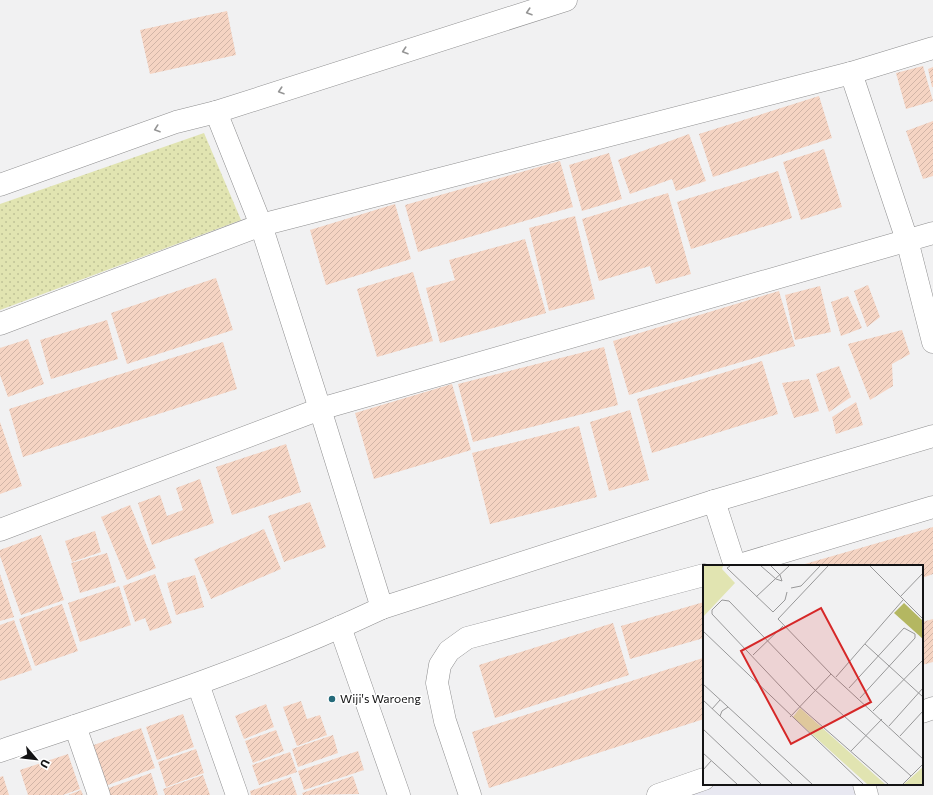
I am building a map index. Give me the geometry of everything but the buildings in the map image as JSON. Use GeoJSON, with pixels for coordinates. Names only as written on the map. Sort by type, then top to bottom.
{"type":"FeatureCollection","features":[{"type":"Feature","properties":{"kind":"street"},"geometry":{"type":"LineString","coordinates":[[0,185],[176,122],[216,112],[566,0]]}},
{"type":"Feature","properties":{"kind":"street"},"geometry":{"type":"LineString","coordinates":[[0,324],[262,225],[852,73],[933,48]]}},
{"type":"Feature","properties":{"kind":"street"},"geometry":{"type":"LineString","coordinates":[[852,73],[907,240],[933,342]]}},
{"type":"Feature","properties":{"kind":"street"},"geometry":{"type":"LineString","coordinates":[[216,112],[262,225],[382,608]]}},
{"type":"Feature","properties":{"kind":"street"},"geometry":{"type":"LineString","coordinates":[[0,530],[320,409],[933,233]]}},
{"type":"Feature","properties":{"kind":"street"},"geometry":{"type":"LineString","coordinates":[[0,751],[198,684],[340,627],[382,608],[714,501],[933,436]]}},
{"type":"Feature","properties":{"kind":"street"},"geometry":{"type":"LineString","coordinates":[[714,501],[735,565]]}},
{"type":"Feature","properties":{"kind":"street"},"geometry":{"type":"LineString","coordinates":[[738,565],[933,507]]}},
{"type":"Feature","properties":{"kind":"street"},"geometry":{"type":"LineString","coordinates":[[470,795],[444,721],[436,683],[440,665],[449,651],[467,638],[703,575]]}},
{"type":"Feature","properties":{"kind":"street"},"geometry":{"type":"LineString","coordinates":[[340,627],[399,795]]}},
{"type":"Feature","properties":{"kind":"street"},"geometry":{"type":"LineString","coordinates":[[198,684],[237,795]]}},
{"type":"Feature","properties":{"kind":"street"},"geometry":{"type":"LineString","coordinates":[[923,712],[933,708]]}},
{"type":"Feature","properties":{"kind":"street"},"geometry":{"type":"LineString","coordinates":[[75,726],[99,795]]}},
{"type":"Feature","properties":{"kind":"street"},"geometry":{"type":"LineString","coordinates":[[658,795],[703,779]]}},
{"type":"Feature","properties":{"kind":"street"},"geometry":{"type":"LineString","coordinates":[[864,785],[868,795]]}},
{"type":"Feature","properties":{"kind":"shaded area"},"geometry":{"type":"Polygon","coordinates":[[[703,784],[861,785],[864,795],[667,795],[703,784]]]}},
{"type":"Feature","properties":{"kind":"green space"},"geometry":{"type":"Polygon","coordinates":[[[204,133],[241,220],[0,310],[0,204],[204,133]]]}},
{"type":"Feature","properties":{"kind":"place","name":"Wiji's Waroeng"},"geometry":{"type":"Point","coordinates":[332,699]}}]}
